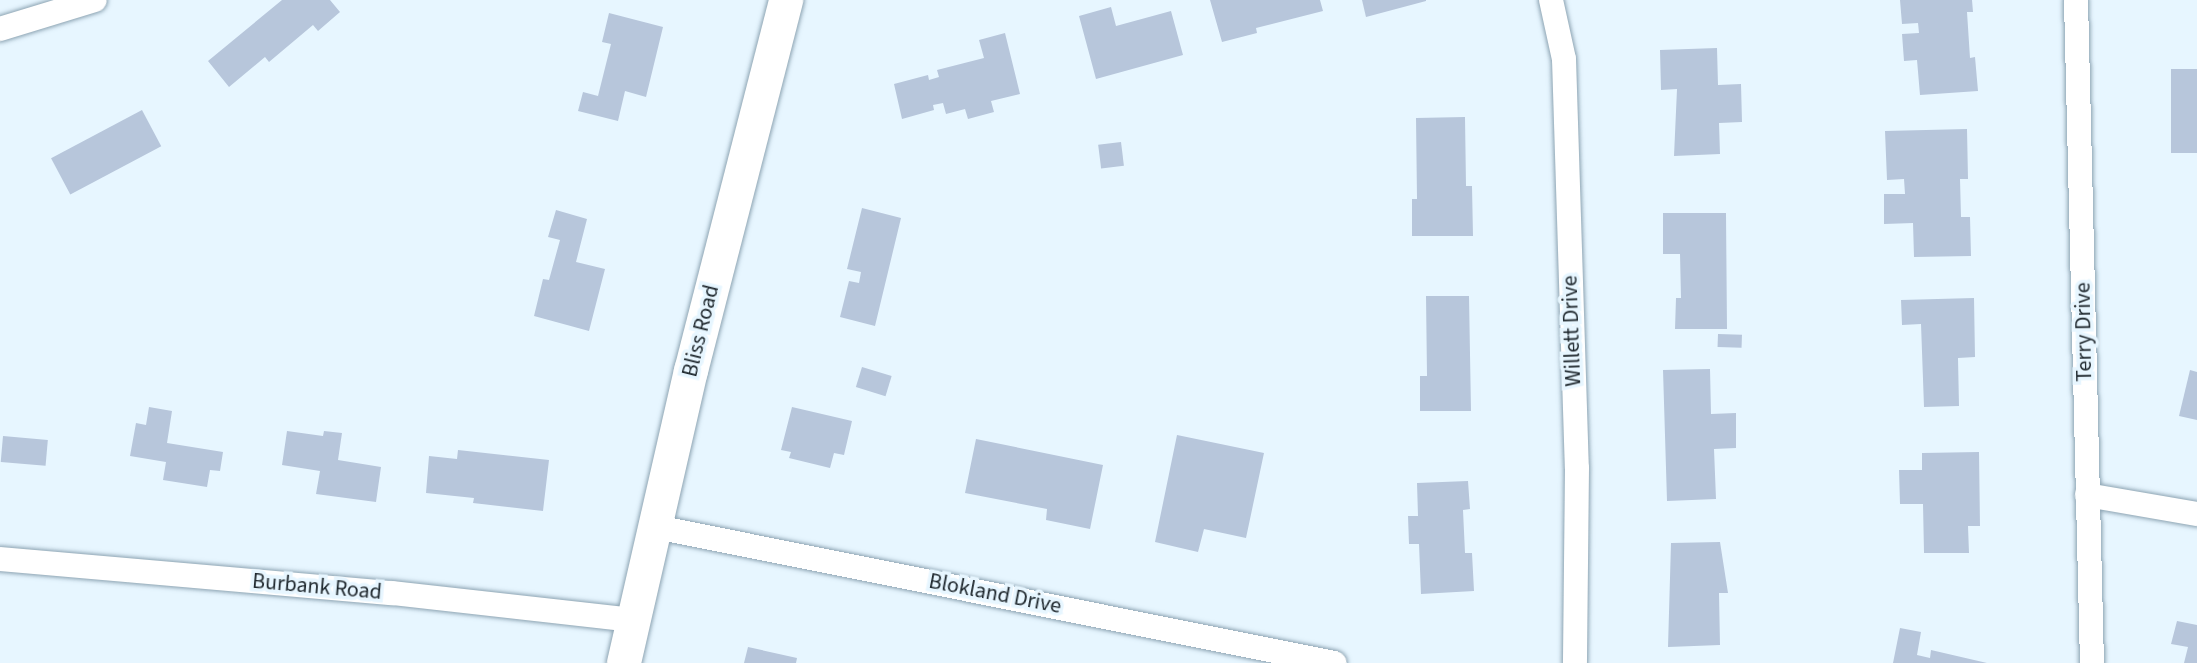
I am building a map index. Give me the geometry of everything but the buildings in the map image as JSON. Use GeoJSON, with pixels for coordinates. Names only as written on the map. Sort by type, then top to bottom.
{"type":"FeatureCollection","features":[{"type":"Feature","properties":{"kind":"main road","name":"Bliss Road"},"geometry":{"type":"LineString","coordinates":[[624,663],[691,371],[786,0]]}},
{"type":"Feature","properties":{"kind":"street"},"geometry":{"type":"LineString","coordinates":[[0,29],[95,0]]}},
{"type":"Feature","properties":{"kind":"street","name":"Willett Drive"},"geometry":{"type":"LineString","coordinates":[[1551,0],[1564,74],[1577,468],[1575,663]]}},
{"type":"Feature","properties":{"kind":"street","name":"Terry Drive"},"geometry":{"type":"LineString","coordinates":[[2076,0],[2092,663]]}},
{"type":"Feature","properties":{"kind":"street"},"geometry":{"type":"LineString","coordinates":[[2087,495],[2197,514]]}},
{"type":"Feature","properties":{"kind":"street","name":"Blokland Drive"},"geometry":{"type":"LineString","coordinates":[[656,527],[1334,663]]}},
{"type":"Feature","properties":{"kind":"street","name":"Burbank Road"},"geometry":{"type":"LineString","coordinates":[[0,559],[392,593],[634,620]]}}]}
